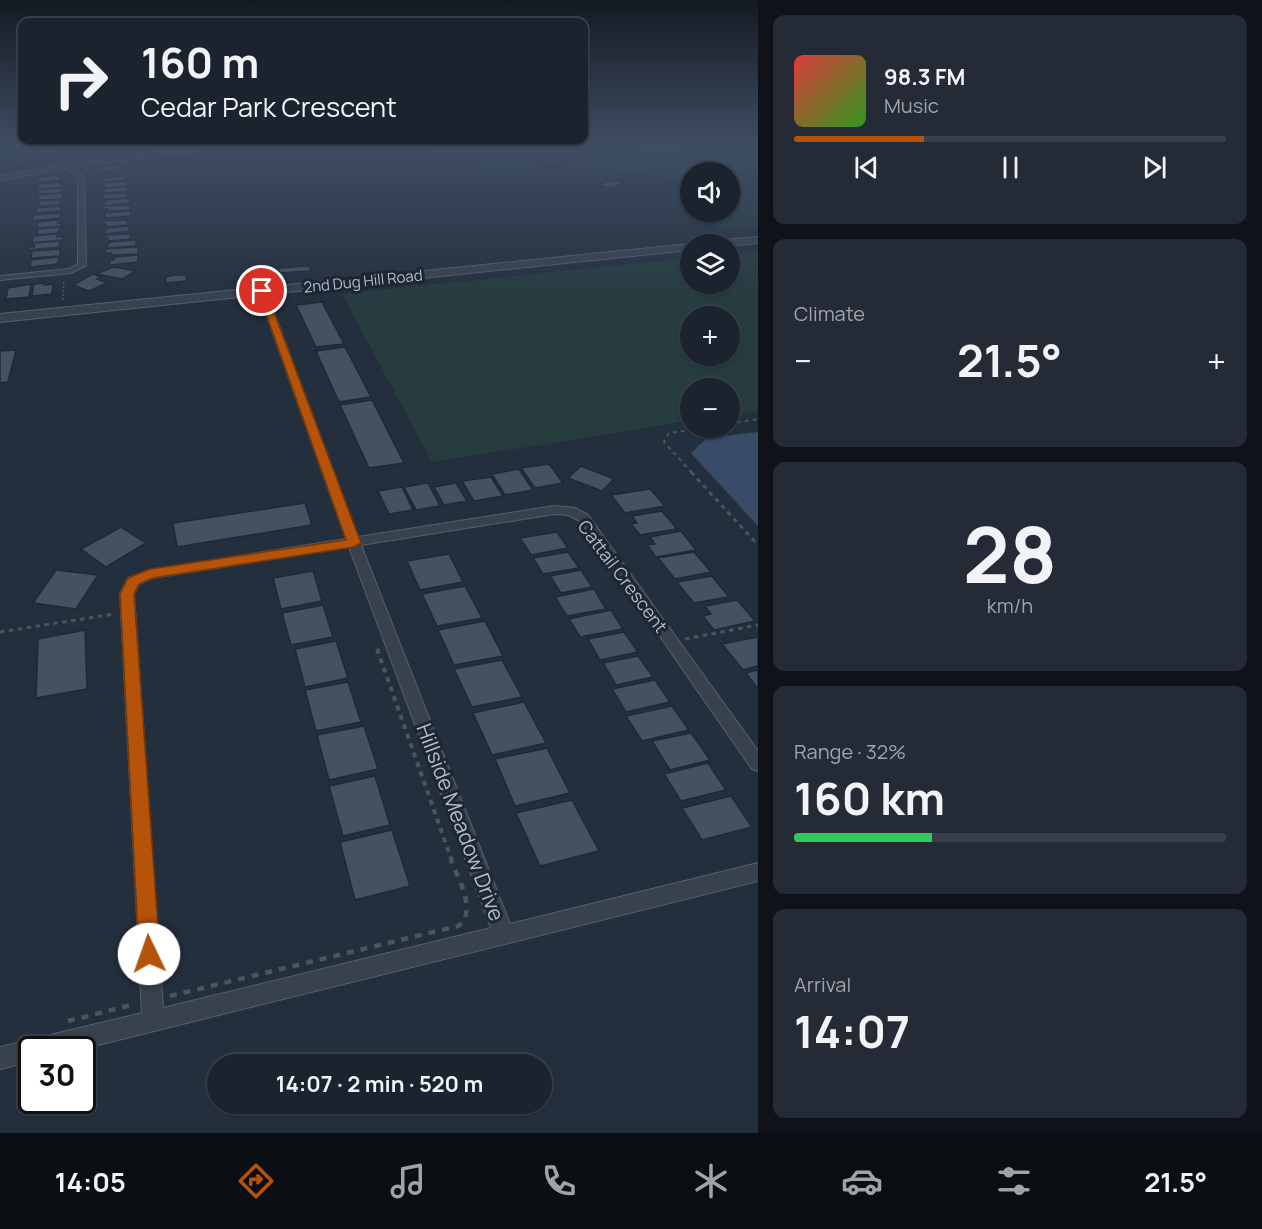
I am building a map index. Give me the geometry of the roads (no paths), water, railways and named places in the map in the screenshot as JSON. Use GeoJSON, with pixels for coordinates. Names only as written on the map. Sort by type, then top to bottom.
{"type":"FeatureCollection","features":[{"type":"Feature","properties":{"kind":"street"},"geometry":{"type":"LineString","coordinates":[[0,278],[64,272],[76,270],[82,265],[81,196]]}},
{"type":"Feature","properties":{"kind":"street"},"geometry":{"type":"LineString","coordinates":[[740,242],[758,240]]}},
{"type":"Feature","properties":{"kind":"street","name":"2nd Dug Hill Road"},"geometry":{"type":"LineString","coordinates":[[0,318],[680,248]]}},
{"type":"Feature","properties":{"kind":"street","name":"Hillside Meadow Drive"},"geometry":{"type":"LineString","coordinates":[[0,1058],[504,935],[354,543],[262,291]]}},
{"type":"Feature","properties":{"kind":"street","name":"Cattail Crescent"},"geometry":{"type":"LineString","coordinates":[[153,1020],[127,594],[133,581],[150,574],[554,510],[571,511],[584,518],[758,764]]}},
{"type":"Feature","properties":{"kind":"street"},"geometry":{"type":"LineString","coordinates":[[504,935],[758,872]]}},
{"type":"Feature","properties":{"kind":"water"},"geometry":{"type":"Polygon","coordinates":[[[758,432],[758,526],[691,453],[707,438],[740,438],[740,434],[758,432]]]}}]}
